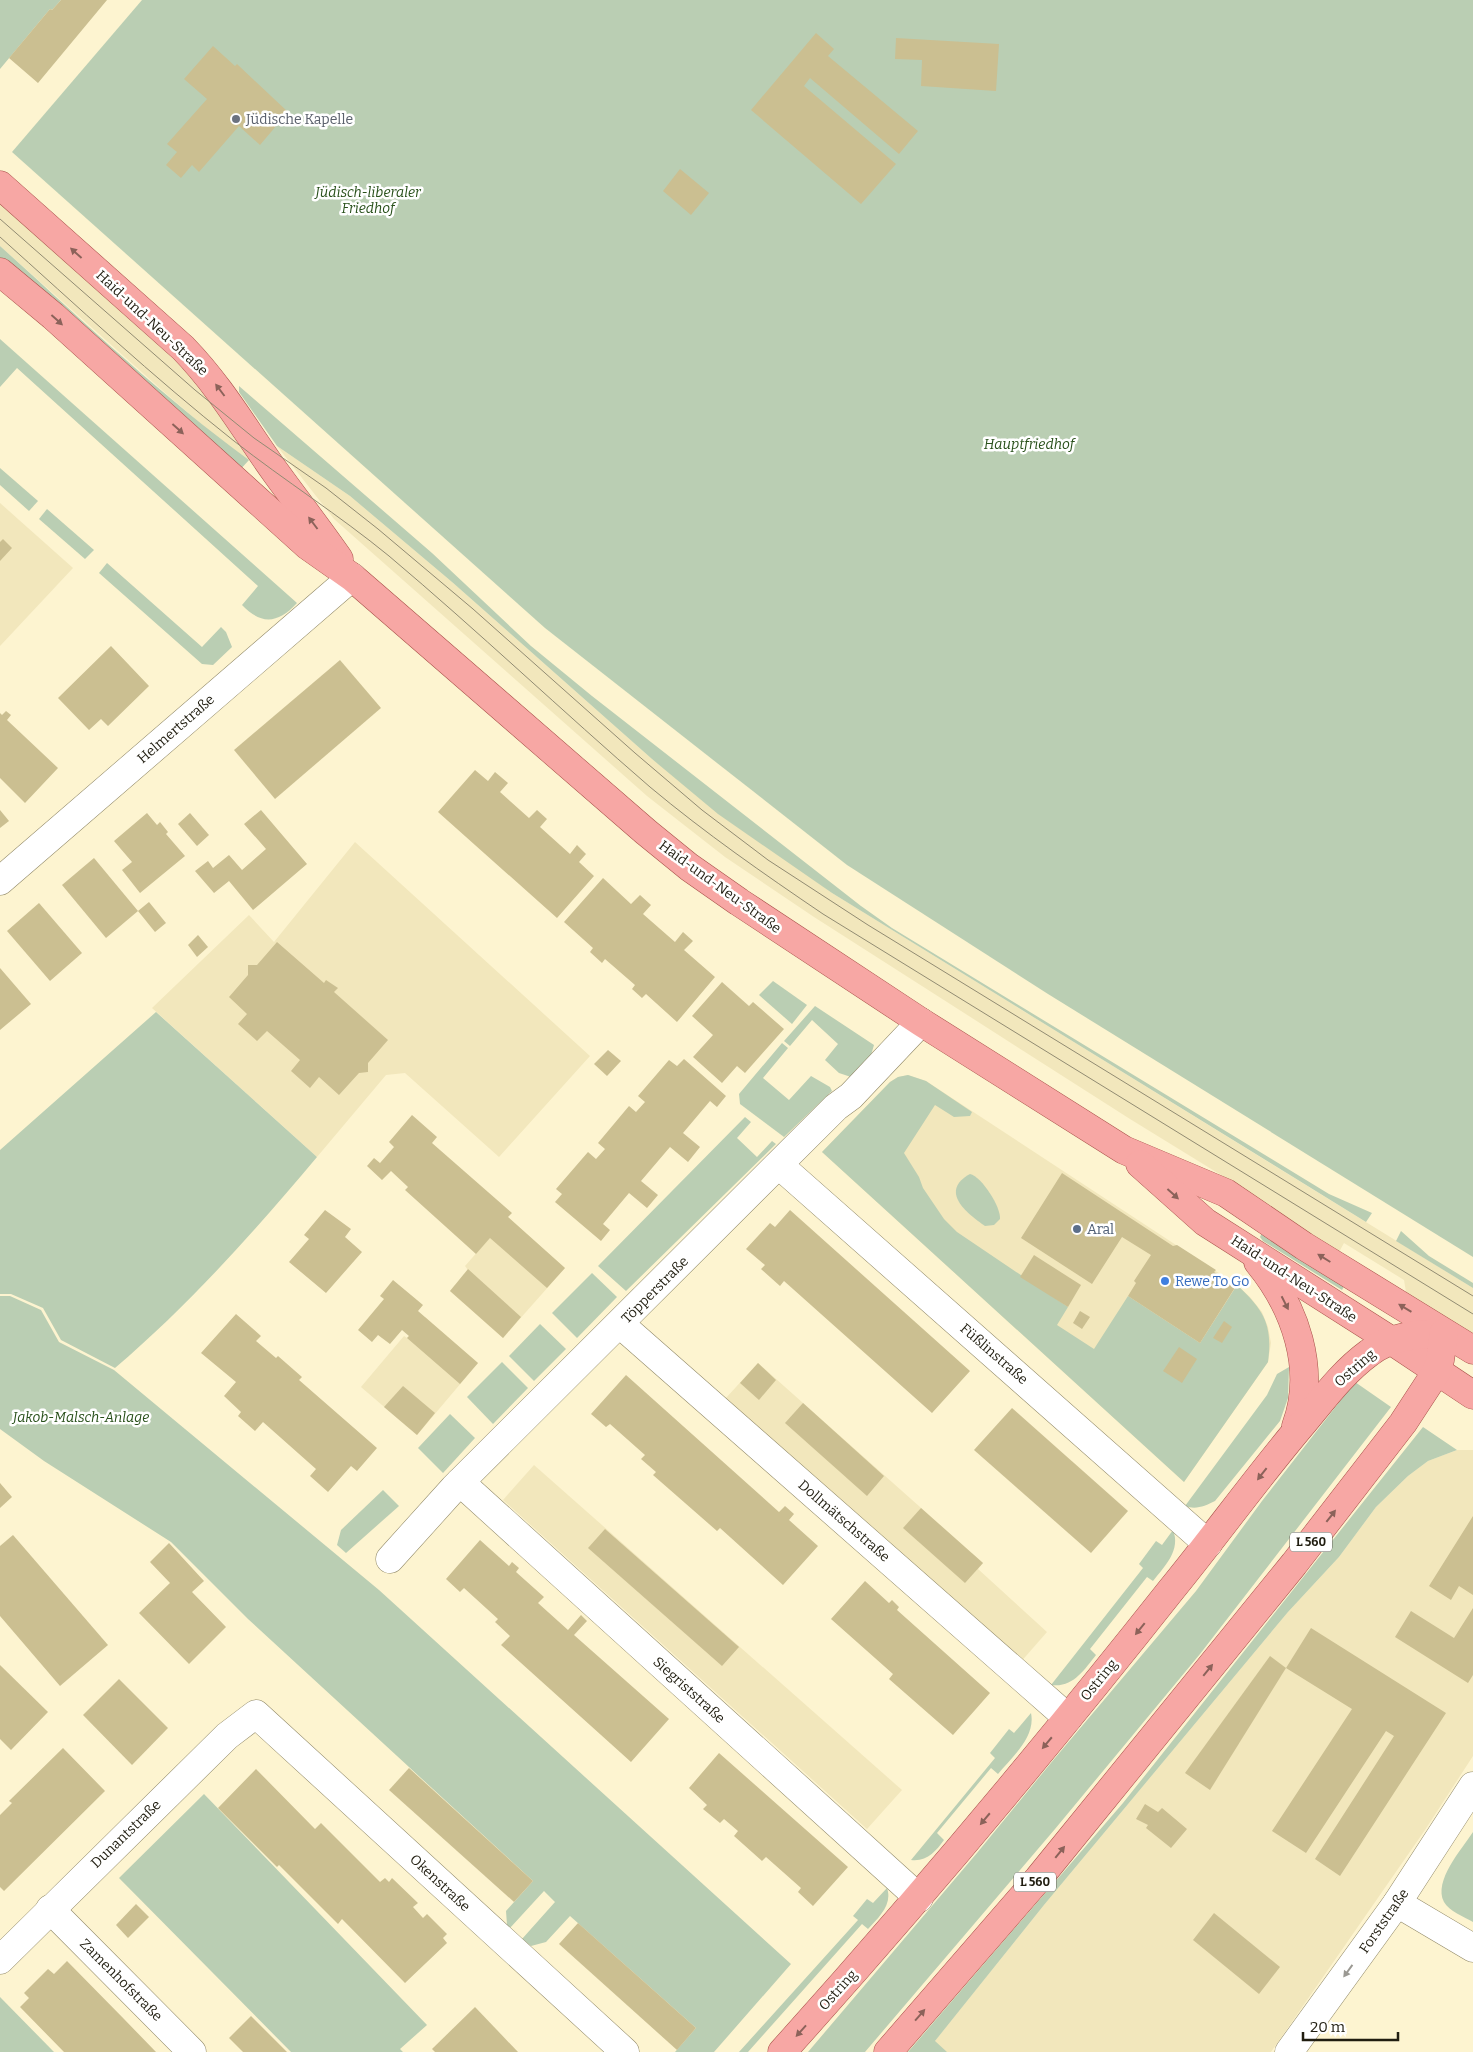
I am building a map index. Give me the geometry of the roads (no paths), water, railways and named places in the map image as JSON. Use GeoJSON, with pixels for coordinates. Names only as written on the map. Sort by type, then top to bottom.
{"type":"FeatureCollection","features":[{"type":"Feature","properties":{"kind":"main road","name":"Haid-und-Neu-Straße"},"geometry":{"type":"LineString","coordinates":[[0,185],[184,348],[203,368],[222,391],[275,472],[352,577]]}},
{"type":"Feature","properties":{"kind":"main road","name":"Haid-und-Neu-Straße"},"geometry":{"type":"LineString","coordinates":[[0,272],[47,311],[308,546],[352,577],[592,787],[689,867],[793,939],[1124,1150],[1226,1193],[1269,1220],[1312,1251],[1473,1350]]}},
{"type":"Feature","properties":{"kind":"main road","name":"Haid-und-Neu-Straße"},"geometry":{"type":"LineString","coordinates":[[1124,1150],[1205,1222],[1473,1395]]}},
{"type":"Feature","properties":{"kind":"main road"},"geometry":{"type":"LineString","coordinates":[[1247,1249],[1277,1288],[1291,1317],[1303,1355],[1304,1396],[1292,1436]]}},
{"type":"Feature","properties":{"kind":"main road","name":"Ostring"},"geometry":{"type":"LineString","coordinates":[[782,2052],[919,1898],[1068,1718],[1292,1436],[1348,1371],[1370,1352],[1392,1341],[1416,1334],[1444,1332]]}},
{"type":"Feature","properties":{"kind":"main road","name":"L 560"},"geometry":{"type":"LineString","coordinates":[[888,2052],[1038,1879],[1282,1579],[1412,1411],[1437,1371],[1444,1332]]}},
{"type":"Feature","properties":{"kind":"street","name":"Helmertstraße"},"geometry":{"type":"LineString","coordinates":[[0,881],[352,577]]}},
{"type":"Feature","properties":{"kind":"street","name":"Töpperstraße"},"geometry":{"type":"LineString","coordinates":[[390,1559],[460,1482],[836,1107],[851,1096],[921,1022]]}},
{"type":"Feature","properties":{"kind":"street","name":"Füßlinstraße"},"geometry":{"type":"LineString","coordinates":[[779,1165],[1208,1544]]}},
{"type":"Feature","properties":{"kind":"street","name":"Dollmätschstraße"},"geometry":{"type":"LineString","coordinates":[[620,1324],[1068,1718]]}},
{"type":"Feature","properties":{"kind":"street","name":"Siegriststraße"},"geometry":{"type":"LineString","coordinates":[[460,1482],[919,1898]]}},
{"type":"Feature","properties":{"kind":"street","name":"Dunantstraße"},"geometry":{"type":"LineString","coordinates":[[0,1960],[227,1736],[256,1714]]}},
{"type":"Feature","properties":{"kind":"street","name":"Okenstraße"},"geometry":{"type":"LineString","coordinates":[[256,1714],[625,2052]]}},
{"type":"Feature","properties":{"kind":"street","name":"Forststraße"},"geometry":{"type":"LineString","coordinates":[[1289,2052],[1397,1903],[1473,1786]]}},
{"type":"Feature","properties":{"kind":"street"},"geometry":{"type":"LineString","coordinates":[[1397,1903],[1473,1948]]}},
{"type":"Feature","properties":{"kind":"street","name":"Zamenhofstraße"},"geometry":{"type":"LineString","coordinates":[[50,1909],[192,2052]]}},
{"type":"Feature","properties":{"kind":"tram line"},"geometry":{"type":"LineString","coordinates":[[0,219],[195,390],[254,438],[326,488],[378,529],[473,609],[702,810],[768,860],[868,925],[1473,1296]]}},
{"type":"Feature","properties":{"kind":"tram line"},"geometry":{"type":"LineString","coordinates":[[0,237],[174,392],[253,456],[351,526],[389,556],[650,787],[735,853],[823,914],[1473,1314]]}},
{"type":"Feature","properties":{"kind":"place","name":"Jüdische Kapelle"},"geometry":{"type":"Point","coordinates":[236,119]}},
{"type":"Feature","properties":{"kind":"place","name":"Aral"},"geometry":{"type":"Point","coordinates":[1077,1229]}},
{"type":"Feature","properties":{"kind":"place","name":"Rewe To Go"},"geometry":{"type":"Point","coordinates":[1165,1281]}},
{"type":"Feature","properties":{"kind":"park label","name":"Jüdisch-liberaler Friedhof"},"geometry":{"type":"Point","coordinates":[368,200]}},
{"type":"Feature","properties":{"kind":"park label","name":"Hauptfriedhof"},"geometry":{"type":"Point","coordinates":[1029,444]}},
{"type":"Feature","properties":{"kind":"park label","name":"Jakob-Malsch-Anlage"},"geometry":{"type":"Point","coordinates":[81,1417]}}]}
